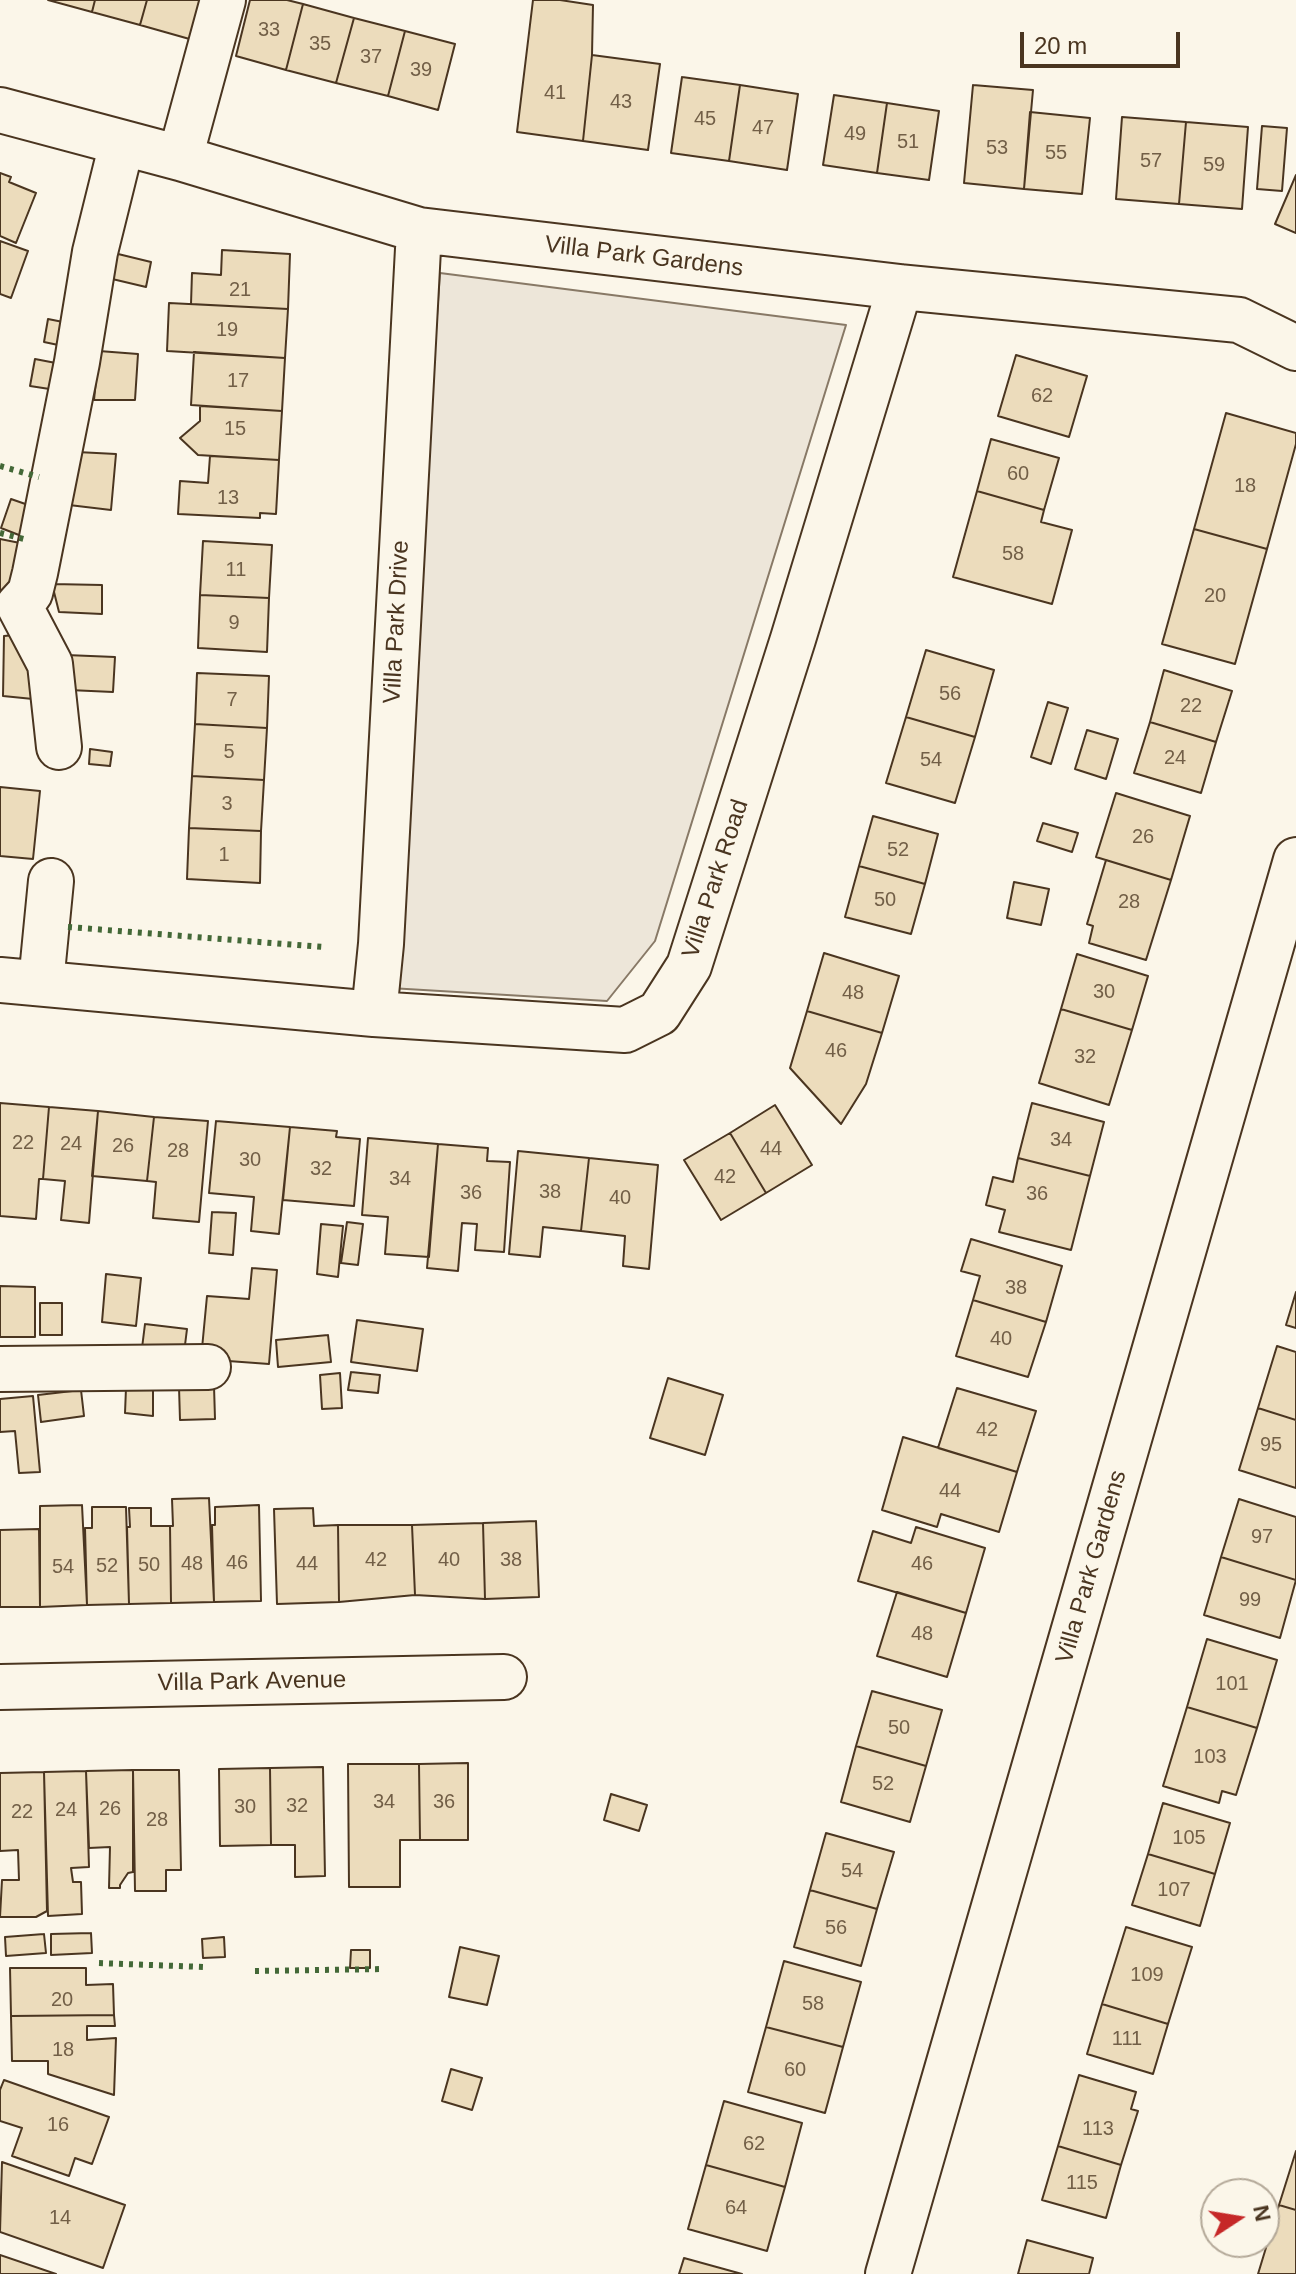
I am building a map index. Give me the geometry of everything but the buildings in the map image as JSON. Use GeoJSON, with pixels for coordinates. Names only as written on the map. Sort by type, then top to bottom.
{"type":"FeatureCollection","features":[{"type":"Feature","properties":{"kind":"street"},"geometry":{"type":"LineString","coordinates":[[180,158],[223,0]]}},
{"type":"Feature","properties":{"kind":"street","name":"Villa Park Gardens"},"geometry":{"type":"LineString","coordinates":[[0,110],[180,158],[419,230],[900,287],[1239,320],[1296,348]]}},
{"type":"Feature","properties":{"kind":"street"},"geometry":{"type":"LineString","coordinates":[[59,747],[50,664],[10,608],[30,593],[35,573],[77,362],[95,252],[122,143]]}},
{"type":"Feature","properties":{"kind":"street","name":"Villa Park Drive"},"geometry":{"type":"LineString","coordinates":[[374,1014],[381,944],[419,230]]}},
{"type":"Feature","properties":{"kind":"street","name":"Villa Park Road"},"geometry":{"type":"LineString","coordinates":[[21,982],[374,1014],[625,1030],[659,1013],[689,966],[900,287]]}},
{"type":"Feature","properties":{"kind":"street","name":"Villa Park Gardens"},"geometry":{"type":"LineString","coordinates":[[888,2274],[1296,860]]}},
{"type":"Feature","properties":{"kind":"street"},"geometry":{"type":"LineString","coordinates":[[21,982],[51,881]]}},
{"type":"Feature","properties":{"kind":"street"},"geometry":{"type":"LineString","coordinates":[[0,1369],[208,1367]]}},
{"type":"Feature","properties":{"kind":"street","name":"Villa Park Avenue"},"geometry":{"type":"LineString","coordinates":[[0,1687],[504,1677]]}},
{"type":"Feature","properties":{"kind":"shaded area"},"geometry":{"type":"Polygon","coordinates":[[[440,273],[846,325],[655,941],[607,1001],[390,988],[440,273]]]}},
{"type":"Feature","properties":{"kind":"hedge"},"geometry":{"type":"LineString","coordinates":[[0,466],[39,477]]}},
{"type":"Feature","properties":{"kind":"hedge"},"geometry":{"type":"LineString","coordinates":[[0,533],[24,539]]}},
{"type":"Feature","properties":{"kind":"hedge"},"geometry":{"type":"LineString","coordinates":[[68,927],[323,947]]}},
{"type":"Feature","properties":{"kind":"hedge"},"geometry":{"type":"LineString","coordinates":[[99,1963],[203,1967]]}},
{"type":"Feature","properties":{"kind":"hedge"},"geometry":{"type":"LineString","coordinates":[[255,1971],[384,1969]]}}]}
